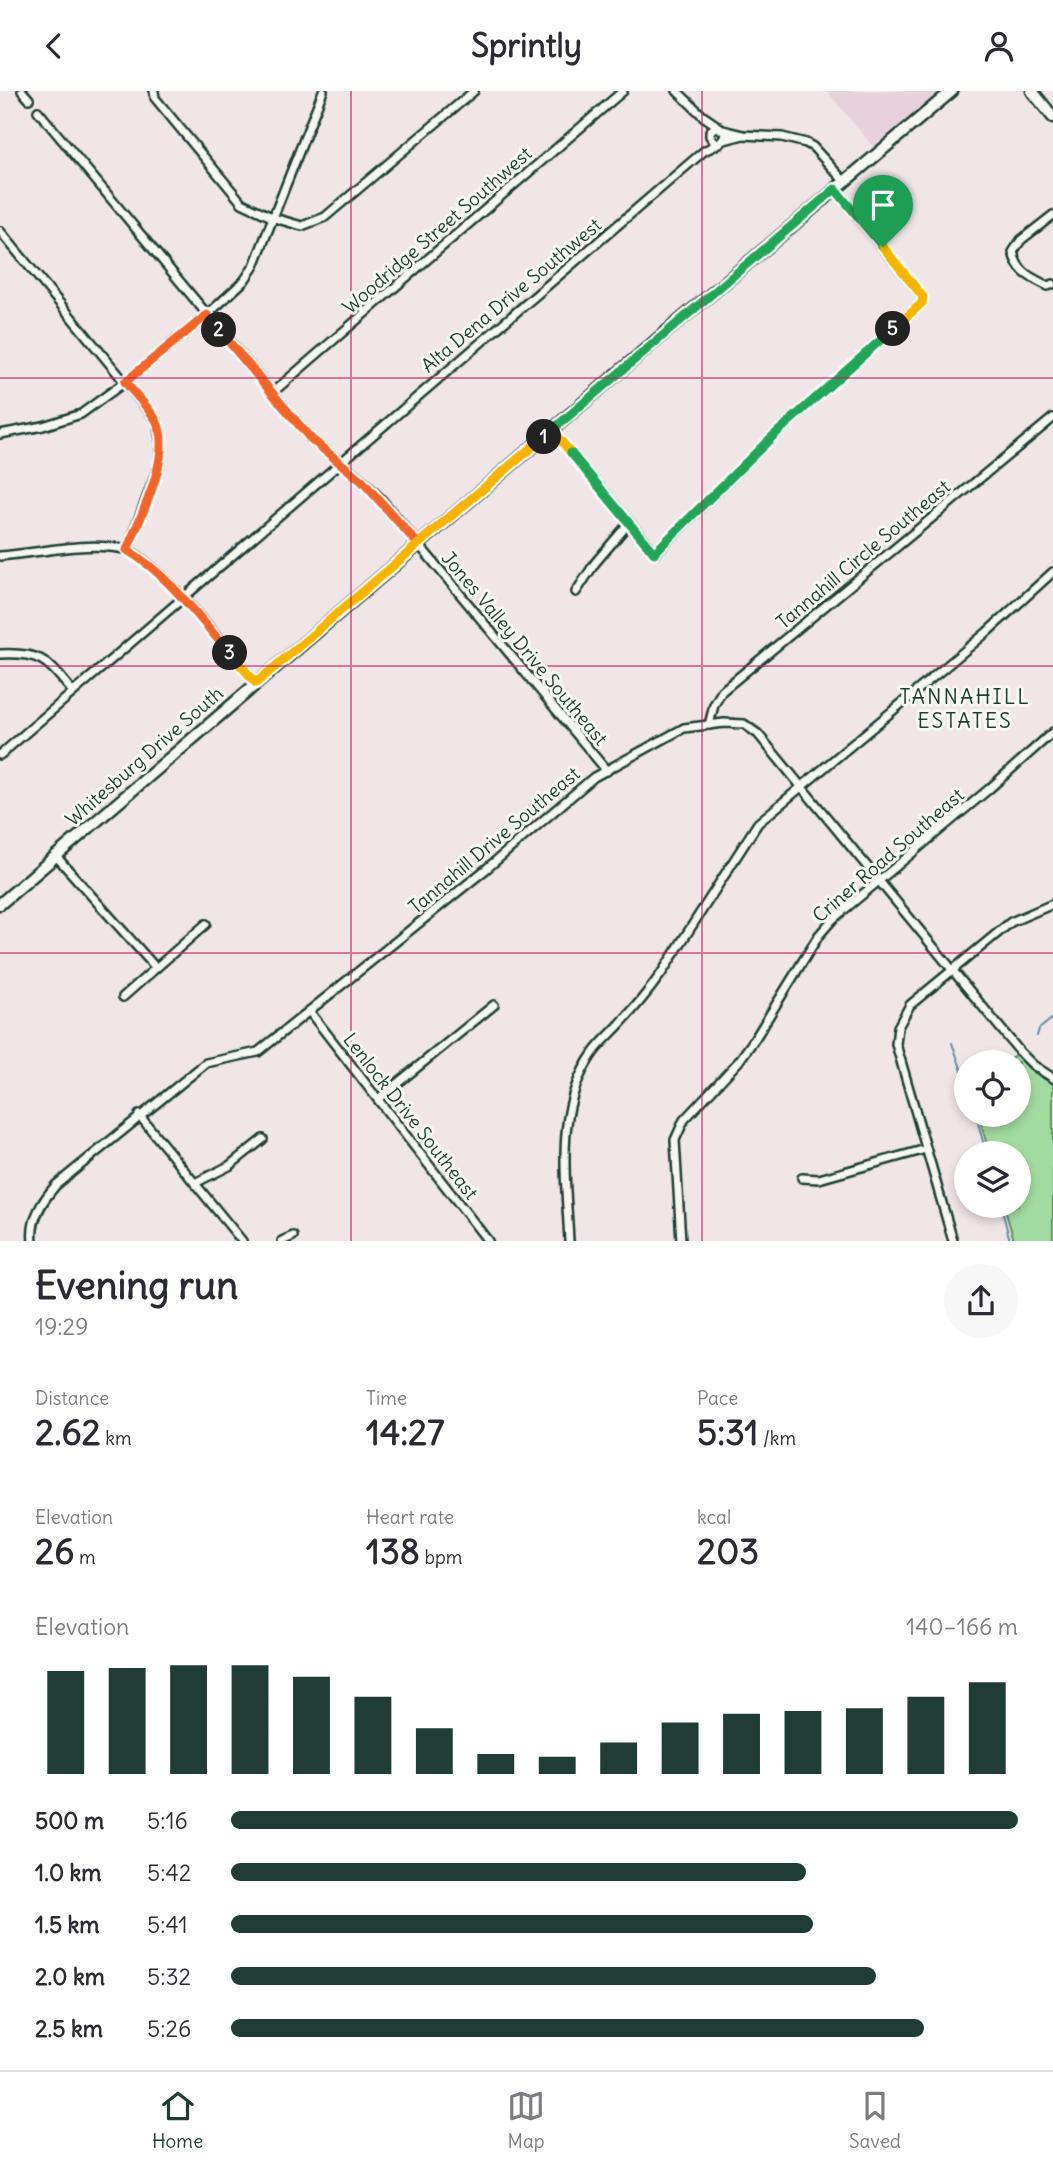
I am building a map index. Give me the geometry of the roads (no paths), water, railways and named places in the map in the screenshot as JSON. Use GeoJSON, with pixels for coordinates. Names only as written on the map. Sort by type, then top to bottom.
{"type":"FeatureCollection","features":[{"type":"Feature","properties":{"kind":"main road","name":"Whitesburg Drive South"},"geometry":{"type":"LineString","coordinates":[[0,904],[951,91]]}},
{"type":"Feature","properties":{"kind":"main road"},"geometry":{"type":"LineString","coordinates":[[1032,91],[1053,117]]}},
{"type":"Feature","properties":{"kind":"street"},"geometry":{"type":"LineString","coordinates":[[22,91],[29,99]]}},
{"type":"Feature","properties":{"kind":"street"},"geometry":{"type":"LineString","coordinates":[[154,91],[155,98],[242,203],[274,218],[302,226],[325,217],[474,91]]}},
{"type":"Feature","properties":{"kind":"street"},"geometry":{"type":"LineString","coordinates":[[0,434],[43,426],[80,414],[125,382],[244,281],[254,266],[274,218],[323,91]]}},
{"type":"Feature","properties":{"kind":"street","name":"Woodridge Street Southwest"},"geometry":{"type":"LineString","coordinates":[[272,393],[623,91]]}},
{"type":"Feature","properties":{"kind":"street"},"geometry":{"type":"LineString","coordinates":[[677,91],[721,129],[725,135],[722,141],[714,142],[703,116]]}},
{"type":"Feature","properties":{"kind":"street","name":"Jones Valley Drive Southeast"},"geometry":{"type":"LineString","coordinates":[[38,111],[310,438],[372,490],[607,771]]}},
{"type":"Feature","properties":{"kind":"street"},"geometry":{"type":"LineString","coordinates":[[710,134],[721,129],[743,135],[782,137],[806,143],[813,147],[844,181]]}},
{"type":"Feature","properties":{"kind":"street","name":"Alta Dena Drive Southwest"},"geometry":{"type":"LineString","coordinates":[[704,151],[710,134]]}},
{"type":"Feature","properties":{"kind":"street","name":"Alta Dena Drive Southwest"},"geometry":{"type":"LineString","coordinates":[[0,755],[704,151],[722,141],[743,135]]}},
{"type":"Feature","properties":{"kind":"street"},"geometry":{"type":"LineString","coordinates":[[552,430],[654,553],[773,436],[922,303],[923,297],[835,189]]}},
{"type":"Feature","properties":{"kind":"street"},"geometry":{"type":"LineString","coordinates":[[1053,215],[1021,240],[1013,252],[1016,265],[1029,277],[1048,286],[1053,284]]}},
{"type":"Feature","properties":{"kind":"street"},"geometry":{"type":"LineString","coordinates":[[0,231],[157,421],[161,444],[159,465],[127,550]]}},
{"type":"Feature","properties":{"kind":"street","name":"Tannahill Circle Southeast"},"geometry":{"type":"LineString","coordinates":[[709,725],[714,705],[722,691],[1053,418]]}},
{"type":"Feature","properties":{"kind":"street"},"geometry":{"type":"LineString","coordinates":[[576,592],[629,523]]}},
{"type":"Feature","properties":{"kind":"street"},"geometry":{"type":"LineString","coordinates":[[0,556],[97,547],[127,550],[147,562],[181,597],[256,683]]}},
{"type":"Feature","properties":{"kind":"street"},"geometry":{"type":"LineString","coordinates":[[569,1241],[565,1132],[569,1102],[578,1077],[595,1050],[645,996],[661,974],[758,823],[986,633],[1053,572]]}},
{"type":"Feature","properties":{"kind":"street"},"geometry":{"type":"LineString","coordinates":[[0,654],[16,653],[44,659],[73,692]]}},
{"type":"Feature","properties":{"kind":"street","name":"Tannahill Drive Southeast"},"geometry":{"type":"LineString","coordinates":[[33,1241],[32,1232],[37,1211],[56,1185],[206,1063],[258,1052],[485,870],[594,777],[684,729],[709,725],[744,725],[758,734],[1020,1052],[1033,1065],[1053,1078]]}},
{"type":"Feature","properties":{"kind":"street","name":"Criner Road Southeast"},"geometry":{"type":"LineString","coordinates":[[681,1241],[675,1140],[684,1120],[738,1061],[756,1037],[820,935],[833,919],[1053,732]]}},
{"type":"Feature","properties":{"kind":"street"},"geometry":{"type":"LineString","coordinates":[[55,855],[156,968]]}},
{"type":"Feature","properties":{"kind":"street"},"geometry":{"type":"LineString","coordinates":[[953,1241],[896,1044],[898,1027],[910,1005],[1011,922],[1053,904]]}},
{"type":"Feature","properties":{"kind":"street"},"geometry":{"type":"LineString","coordinates":[[123,997],[206,924]]}},
{"type":"Feature","properties":{"kind":"street"},"geometry":{"type":"LineString","coordinates":[[378,1099],[494,1005]]}},
{"type":"Feature","properties":{"kind":"street","name":"Lenlock Drive Southeast"},"geometry":{"type":"LineString","coordinates":[[309,1011],[488,1241]]}},
{"type":"Feature","properties":{"kind":"street"},"geometry":{"type":"LineString","coordinates":[[139,1115],[242,1241]]}},
{"type":"Feature","properties":{"kind":"street"},"geometry":{"type":"LineString","coordinates":[[195,1183],[229,1166],[263,1139]]}},
{"type":"Feature","properties":{"kind":"street"},"geometry":{"type":"LineString","coordinates":[[802,1178],[819,1179],[926,1149]]}},
{"type":"Feature","properties":{"kind":"street"},"geometry":{"type":"LineString","coordinates":[[282,1241],[293,1236]]}},
{"type":"Feature","properties":{"kind":"waterway"},"geometry":{"type":"LineString","coordinates":[[1037,1036],[1039,1029],[1053,1018]]}},
{"type":"Feature","properties":{"kind":"waterway"},"geometry":{"type":"LineString","coordinates":[[952,1043],[955,1050]]}},
{"type":"Feature","properties":{"kind":"waterway"},"geometry":{"type":"LineString","coordinates":[[979,1127],[983,1141]]}},
{"type":"Feature","properties":{"kind":"waterway"},"geometry":{"type":"LineString","coordinates":[[1004,1218],[1010,1241]]}},
{"type":"Feature","properties":{"kind":"district","name":"TANNAHILL ESTATES"},"geometry":{"type":"Point","coordinates":[965,709]}}]}
